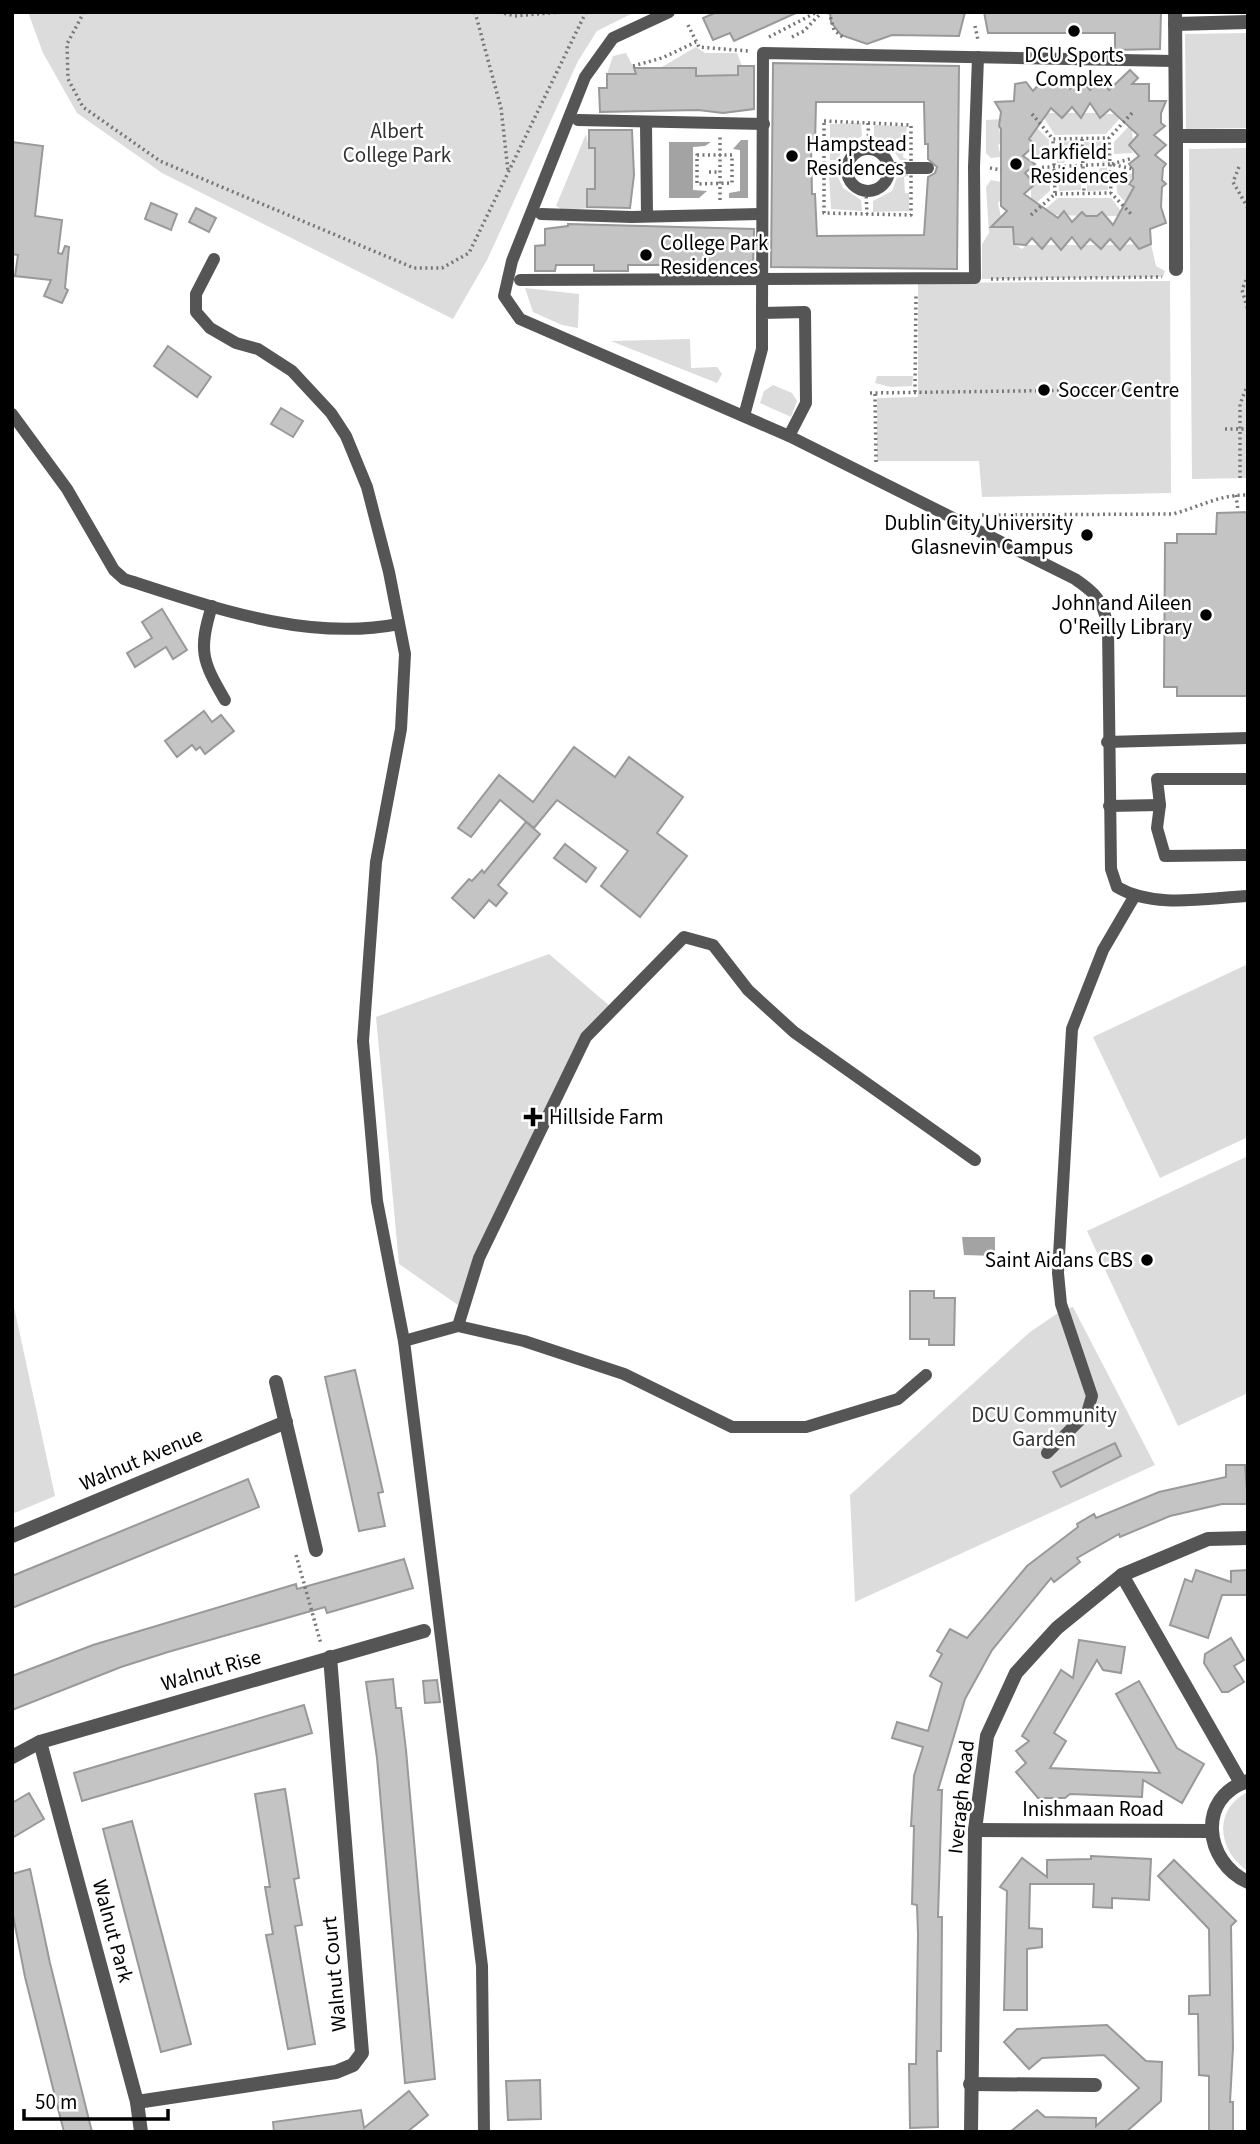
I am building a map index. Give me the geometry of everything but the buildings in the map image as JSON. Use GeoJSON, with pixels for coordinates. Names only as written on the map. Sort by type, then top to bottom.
{"type":"FeatureCollection","features":[{"type":"Feature","properties":{"kind":"street"},"geometry":{"type":"LineString","coordinates":[[1173,273],[1175,18],[1248,22]]}},
{"type":"Feature","properties":{"kind":"street"},"geometry":{"type":"LineString","coordinates":[[1176,136],[1248,136]]}},
{"type":"Feature","properties":{"kind":"street"},"geometry":{"type":"LineString","coordinates":[[276,1382],[316,1550]]}},
{"type":"Feature","properties":{"kind":"street","name":"Walnut Avenue"},"geometry":{"type":"LineString","coordinates":[[12,1536],[286,1422]]}},
{"type":"Feature","properties":{"kind":"street","name":"Iveragh Road"},"geometry":{"type":"LineString","coordinates":[[971,2132],[975,1830],[987,1736],[1016,1673],[1057,1628],[1122,1575],[1208,1539],[1248,1538]]}},
{"type":"Feature","properties":{"kind":"street"},"geometry":{"type":"LineString","coordinates":[[1122,1575],[1244,1782],[1219,1803],[1211,1830],[1213,1848],[1222,1864],[1234,1876],[1248,1882]]}},
{"type":"Feature","properties":{"kind":"street","name":"Walnut Rise"},"geometry":{"type":"LineString","coordinates":[[12,1757],[40,1742],[424,1631]]}},
{"type":"Feature","properties":{"kind":"street","name":"Walnut Court"},"geometry":{"type":"LineString","coordinates":[[136,2102],[337,2072],[353,2065],[362,2053],[330,1657]]}},
{"type":"Feature","properties":{"kind":"street","name":"Walnut Park"},"geometry":{"type":"LineString","coordinates":[[40,1742],[136,2102],[141,2132]]}},
{"type":"Feature","properties":{"kind":"street","name":"Inishmaan Road"},"geometry":{"type":"LineString","coordinates":[[975,1830],[1211,1830]]}},
{"type":"Feature","properties":{"kind":"street"},"geometry":{"type":"LineString","coordinates":[[970,2084],[1095,2085]]}},
{"type":"Feature","properties":{"kind":"lane"},"geometry":{"type":"LineString","coordinates":[[669,12],[613,38],[585,77],[512,261],[504,296],[520,319],[789,436],[1075,579],[1092,591],[1103,603],[1108,626],[1107,741],[1111,869],[1117,887],[1135,897],[1248,897]]}},
{"type":"Feature","properties":{"kind":"lane"},"geometry":{"type":"LineString","coordinates":[[744,416],[762,349],[760,214],[764,124],[763,46],[978,57],[1174,61]]}},
{"type":"Feature","properties":{"kind":"lane"},"geometry":{"type":"LineString","coordinates":[[520,280],[975,278],[974,167],[978,57]]}},
{"type":"Feature","properties":{"kind":"lane"},"geometry":{"type":"LineString","coordinates":[[578,120],[646,124],[764,124]]}},
{"type":"Feature","properties":{"kind":"lane"},"geometry":{"type":"LineString","coordinates":[[646,124],[647,216]]}},
{"type":"Feature","properties":{"kind":"lane"},"geometry":{"type":"LineString","coordinates":[[869,149],[884,157],[889,168],[882,185],[866,191],[853,184],[847,170],[851,158],[869,149]]}},
{"type":"Feature","properties":{"kind":"lane"},"geometry":{"type":"LineString","coordinates":[[958,167],[974,167]]}},
{"type":"Feature","properties":{"kind":"lane"},"geometry":{"type":"LineString","coordinates":[[889,168],[928,168]]}},
{"type":"Feature","properties":{"kind":"lane"},"geometry":{"type":"LineString","coordinates":[[541,214],[760,214]]}},
{"type":"Feature","properties":{"kind":"lane"},"geometry":{"type":"LineString","coordinates":[[214,258],[196,294],[196,312],[210,328],[236,343],[258,349],[292,371],[331,412],[346,436],[367,487],[405,654],[401,729],[376,862],[363,1041],[377,1201],[404,1341],[482,1966],[484,2132]]}},
{"type":"Feature","properties":{"kind":"lane"},"geometry":{"type":"LineString","coordinates":[[762,313],[805,312],[806,402],[789,436]]}},
{"type":"Feature","properties":{"kind":"lane"},"geometry":{"type":"LineString","coordinates":[[12,414],[66,489],[114,570],[124,579],[268,621],[326,629],[371,630],[400,624]]}},
{"type":"Feature","properties":{"kind":"lane"},"geometry":{"type":"LineString","coordinates":[[212,606],[202,641],[203,658],[225,700]]}},
{"type":"Feature","properties":{"kind":"lane"},"geometry":{"type":"LineString","coordinates":[[1107,741],[1248,738]]}},
{"type":"Feature","properties":{"kind":"lane"},"geometry":{"type":"LineString","coordinates":[[1248,779],[1157,779],[1160,804],[1157,828],[1166,856],[1248,855]]}},
{"type":"Feature","properties":{"kind":"lane"},"geometry":{"type":"LineString","coordinates":[[1109,806],[1160,804]]}},
{"type":"Feature","properties":{"kind":"lane"},"geometry":{"type":"LineString","coordinates":[[1047,1453],[1087,1413],[1092,1396],[1061,1304],[1058,1273],[1072,1029],[1103,950],[1135,897]]}},
{"type":"Feature","properties":{"kind":"lane"},"geometry":{"type":"LineString","coordinates":[[458,1326],[479,1258],[586,1037],[684,937],[713,945],[748,990],[794,1032],[975,1160]]}},
{"type":"Feature","properties":{"kind":"lane"},"geometry":{"type":"LineString","coordinates":[[404,1341],[458,1326],[524,1340],[624,1374],[732,1427],[806,1427],[898,1399],[926,1376]]}},
{"type":"Feature","properties":{"kind":"path"},"geometry":{"type":"LineString","coordinates":[[84,12],[67,44],[68,79],[83,107],[160,161],[414,268],[442,268],[470,253],[586,12]]}},
{"type":"Feature","properties":{"kind":"path"},"geometry":{"type":"LineString","coordinates":[[475,12],[501,108],[508,172]]}},
{"type":"Feature","properties":{"kind":"path"},"geometry":{"type":"LineString","coordinates":[[499,12],[515,16],[560,12]]}},
{"type":"Feature","properties":{"kind":"path"},"geometry":{"type":"LineString","coordinates":[[763,46],[820,12]]}},
{"type":"Feature","properties":{"kind":"path"},"geometry":{"type":"LineString","coordinates":[[688,25],[699,47],[764,48],[804,31],[820,12]]}},
{"type":"Feature","properties":{"kind":"path"},"geometry":{"type":"LineString","coordinates":[[975,26],[978,40]]}},
{"type":"Feature","properties":{"kind":"path"},"geometry":{"type":"LineString","coordinates":[[633,66],[662,58],[696,43]]}},
{"type":"Feature","properties":{"kind":"path"},"geometry":{"type":"LineString","coordinates":[[1053,139],[1109,138],[1132,113]]}},
{"type":"Feature","properties":{"kind":"path"},"geometry":{"type":"LineString","coordinates":[[1032,114],[1053,139],[1055,194]]}},
{"type":"Feature","properties":{"kind":"path"},"geometry":{"type":"LineString","coordinates":[[824,121],[911,125],[912,169],[911,215],[824,213],[824,121]]}},
{"type":"Feature","properties":{"kind":"path"},"geometry":{"type":"LineString","coordinates":[[868,123],[869,149]]}},
{"type":"Feature","properties":{"kind":"path"},"geometry":{"type":"LineString","coordinates":[[720,125],[720,214]]}},
{"type":"Feature","properties":{"kind":"path"},"geometry":{"type":"LineString","coordinates":[[1109,138],[1111,193],[1133,216]]}},
{"type":"Feature","properties":{"kind":"path"},"geometry":{"type":"LineString","coordinates":[[1082,139],[1084,193]]}},
{"type":"Feature","properties":{"kind":"path"},"geometry":{"type":"LineString","coordinates":[[697,155],[720,155],[732,155],[732,183],[697,184],[697,155]]}},
{"type":"Feature","properties":{"kind":"path"},"geometry":{"type":"LineString","coordinates":[[1031,168],[1111,164],[1133,158]]}},
{"type":"Feature","properties":{"kind":"path"},"geometry":{"type":"LineString","coordinates":[[1111,164],[1133,169]]}},
{"type":"Feature","properties":{"kind":"path"},"geometry":{"type":"LineString","coordinates":[[1239,167],[1233,182],[1248,208]]}},
{"type":"Feature","properties":{"kind":"path"},"geometry":{"type":"LineString","coordinates":[[709,172],[726,169]]}},
{"type":"Feature","properties":{"kind":"path"},"geometry":{"type":"LineString","coordinates":[[824,171],[847,170]]}},
{"type":"Feature","properties":{"kind":"path"},"geometry":{"type":"LineString","coordinates":[[866,191],[867,214]]}},
{"type":"Feature","properties":{"kind":"path"},"geometry":{"type":"LineString","coordinates":[[1031,215],[1055,194],[1111,193]]}},
{"type":"Feature","properties":{"kind":"path"},"geometry":{"type":"LineString","coordinates":[[975,278],[1173,273]]}},
{"type":"Feature","properties":{"kind":"path"},"geometry":{"type":"LineString","coordinates":[[1248,275],[1242,290],[1248,310]]}},
{"type":"Feature","properties":{"kind":"path"},"geometry":{"type":"LineString","coordinates":[[915,392],[916,278]]}},
{"type":"Feature","properties":{"kind":"path"},"geometry":{"type":"LineString","coordinates":[[1240,478],[1240,404],[1248,384]]}},
{"type":"Feature","properties":{"kind":"path"},"geometry":{"type":"LineString","coordinates":[[887,468],[876,462],[873,394],[1166,389]]}},
{"type":"Feature","properties":{"kind":"path"},"geometry":{"type":"LineString","coordinates":[[1225,429],[1248,429]]}},
{"type":"Feature","properties":{"kind":"path"},"geometry":{"type":"LineString","coordinates":[[1236,495],[1238,512]]}},
{"type":"Feature","properties":{"kind":"path"},"geometry":{"type":"LineString","coordinates":[[976,514],[1174,514],[1236,495],[1248,495]]}},
{"type":"Feature","properties":{"kind":"path"},"geometry":{"type":"LineString","coordinates":[[296,1555],[321,1644]]}},
{"type":"Feature","properties":{"kind":"green space","name":"Albert College Park"},"geometry":{"type":"Polygon","coordinates":[[[28,12],[635,12],[597,31],[578,61],[487,260],[453,319],[162,173],[77,113],[43,53],[28,12]]]}},
{"type":"Feature","properties":{"kind":"green space"},"geometry":{"type":"Polygon","coordinates":[[[1248,33],[1248,128],[1186,129],[1185,34],[1248,33]]]}},
{"type":"Feature","properties":{"kind":"green space"},"geometry":{"type":"Polygon","coordinates":[[[696,47],[705,53],[737,53],[742,66],[738,75],[696,76],[696,68],[660,68],[696,47]]]}},
{"type":"Feature","properties":{"kind":"green space"},"geometry":{"type":"Polygon","coordinates":[[[626,53],[637,74],[607,74],[613,56],[626,53]]]}},
{"type":"Feature","properties":{"kind":"green space"},"geometry":{"type":"Polygon","coordinates":[[[1047,113],[1057,113],[1062,118],[1066,113],[1077,113],[1081,118],[1084,113],[1096,113],[1100,118],[1105,114],[1115,114],[1120,118],[1106,134],[1055,135],[1044,118],[1047,113]]]}},
{"type":"Feature","properties":{"kind":"green space"},"geometry":{"type":"Polygon","coordinates":[[[1002,119],[999,126],[1001,143],[998,145],[1001,157],[991,158],[986,153],[986,120],[1002,119]]]}},
{"type":"Feature","properties":{"kind":"green space"},"geometry":{"type":"Polygon","coordinates":[[[861,123],[862,136],[843,148],[838,160],[830,160],[830,124],[861,123]]]}},
{"type":"Feature","properties":{"kind":"green space"},"geometry":{"type":"Polygon","coordinates":[[[874,125],[907,126],[903,157],[908,160],[900,160],[888,143],[874,136],[874,125]]]}},
{"type":"Feature","properties":{"kind":"green space"},"geometry":{"type":"Polygon","coordinates":[[[1035,126],[1049,140],[1048,156],[1031,156],[1035,145],[1031,141],[1031,130],[1035,126]]]}},
{"type":"Feature","properties":{"kind":"green space"},"geometry":{"type":"Polygon","coordinates":[[[1129,126],[1133,141],[1129,145],[1133,153],[1114,154],[1114,142],[1129,126]]]}},
{"type":"Feature","properties":{"kind":"green space"},"geometry":{"type":"Polygon","coordinates":[[[586,134],[589,148],[595,148],[595,189],[587,189],[587,208],[591,208],[563,210],[556,206],[586,134]]]}},
{"type":"Feature","properties":{"kind":"green space"},"geometry":{"type":"Polygon","coordinates":[[[1077,141],[1078,148],[1069,152],[1064,163],[1057,163],[1057,142],[1077,141]]]}},
{"type":"Feature","properties":{"kind":"green space"},"geometry":{"type":"Polygon","coordinates":[[[1107,141],[1107,162],[1100,162],[1097,154],[1085,149],[1084,142],[1107,141]]]}},
{"type":"Feature","properties":{"kind":"green space"},"geometry":{"type":"Polygon","coordinates":[[[1248,148],[1248,478],[1192,479],[1189,149],[1248,148]]]}},
{"type":"Feature","properties":{"kind":"green space"},"geometry":{"type":"Polygon","coordinates":[[[1100,168],[1107,168],[1108,190],[1087,191],[1087,184],[1095,181],[1100,168]]]}},
{"type":"Feature","properties":{"kind":"green space"},"geometry":{"type":"Polygon","coordinates":[[[1064,170],[1068,179],[1081,183],[1081,190],[1059,191],[1058,171],[1064,170]]]}},
{"type":"Feature","properties":{"kind":"green space"},"geometry":{"type":"Polygon","coordinates":[[[899,172],[908,173],[908,176],[904,177],[905,193],[909,193],[909,211],[873,212],[873,201],[892,191],[899,172]]]}},
{"type":"Feature","properties":{"kind":"green space"},"geometry":{"type":"Polygon","coordinates":[[[1049,172],[1050,191],[1036,203],[1031,199],[1031,173],[1049,172]]]}},
{"type":"Feature","properties":{"kind":"green space"},"geometry":{"type":"Polygon","coordinates":[[[1116,174],[1133,174],[1130,184],[1133,187],[1134,211],[1117,193],[1116,174]]]}},
{"type":"Feature","properties":{"kind":"green space"},"geometry":{"type":"Polygon","coordinates":[[[837,175],[843,188],[861,200],[862,211],[831,209],[829,176],[837,175]]]}},
{"type":"Feature","properties":{"kind":"green space"},"geometry":{"type":"Polygon","coordinates":[[[991,180],[1001,182],[1001,200],[998,203],[1001,217],[998,220],[1013,227],[1014,244],[1022,249],[1026,245],[1038,245],[1042,249],[1046,245],[1078,245],[1081,249],[1085,245],[1096,245],[1101,249],[1105,245],[1151,244],[1156,266],[1165,271],[1163,277],[982,279],[982,244],[989,233],[986,187],[991,180]]]}},
{"type":"Feature","properties":{"kind":"green space"},"geometry":{"type":"Polygon","coordinates":[[[1058,198],[1111,198],[1121,211],[1118,216],[1105,216],[1102,212],[1097,216],[1047,215],[1043,211],[1058,198]]]}},
{"type":"Feature","properties":{"kind":"green space","name":"Soccer Centre"},"geometry":{"type":"Polygon","coordinates":[[[1170,281],[1171,493],[982,497],[979,461],[877,461],[877,398],[918,397],[918,283],[1170,281]]]}},
{"type":"Feature","properties":{"kind":"green space"},"geometry":{"type":"Polygon","coordinates":[[[525,288],[579,294],[578,328],[562,325],[533,312],[525,288]]]}},
{"type":"Feature","properties":{"kind":"green space"},"geometry":{"type":"Polygon","coordinates":[[[690,339],[691,368],[717,367],[722,374],[717,383],[611,341],[690,339]]]}},
{"type":"Feature","properties":{"kind":"green space"},"geometry":{"type":"Polygon","coordinates":[[[877,376],[913,376],[912,386],[891,387],[875,383],[877,376]]]}},
{"type":"Feature","properties":{"kind":"green space"},"geometry":{"type":"Polygon","coordinates":[[[773,385],[792,393],[797,401],[791,417],[760,403],[764,391],[773,385]]]}},
{"type":"Feature","properties":{"kind":"green space"},"geometry":{"type":"Polygon","coordinates":[[[549,954],[611,1007],[585,1040],[458,1305],[399,1264],[376,1017],[549,954]]]}},
{"type":"Feature","properties":{"kind":"green space"},"geometry":{"type":"Polygon","coordinates":[[[1248,964],[1248,1137],[1160,1178],[1093,1037],[1248,964]]]}},
{"type":"Feature","properties":{"kind":"green space"},"geometry":{"type":"Polygon","coordinates":[[[1248,1156],[1248,1393],[1178,1426],[1087,1231],[1248,1156]]]}},
{"type":"Feature","properties":{"kind":"green space"},"geometry":{"type":"Polygon","coordinates":[[[12,1298],[55,1496],[12,1514],[12,1298]]]}},
{"type":"Feature","properties":{"kind":"green space","name":"DCU Community Garden"},"geometry":{"type":"Polygon","coordinates":[[[1073,1307],[1155,1465],[855,1602],[850,1495],[1030,1332],[1061,1311],[1073,1307]]]}},
{"type":"Feature","properties":{"kind":"green space"},"geometry":{"type":"Polygon","coordinates":[[[1248,1792],[1248,1871],[1230,1853],[1223,1831],[1224,1819],[1229,1809],[1236,1799],[1248,1792]]]}},
{"type":"Feature","properties":{"kind":"shaded area"},"geometry":{"type":"Polygon","coordinates":[[[741,140],[748,140],[748,198],[729,198],[729,193],[740,191],[740,150],[733,149],[741,140]]]}},
{"type":"Feature","properties":{"kind":"shaded area"},"geometry":{"type":"Polygon","coordinates":[[[669,142],[711,142],[705,146],[693,147],[693,190],[707,191],[699,198],[669,198],[669,142]]]}},
{"type":"Feature","properties":{"kind":"shaded area"},"geometry":{"type":"Polygon","coordinates":[[[962,1237],[995,1237],[995,1256],[964,1255],[962,1237]]]}},
{"type":"Feature","properties":{"kind":"place","name":"DCU Sports Complex"},"geometry":{"type":"Point","coordinates":[1074,31]}},
{"type":"Feature","properties":{"kind":"place","name":"Hampstead Residences"},"geometry":{"type":"Point","coordinates":[792,156]}},
{"type":"Feature","properties":{"kind":"place","name":"Larkfield Residences"},"geometry":{"type":"Point","coordinates":[1016,164]}},
{"type":"Feature","properties":{"kind":"place","name":"College Park Residences"},"geometry":{"type":"Point","coordinates":[646,255]}},
{"type":"Feature","properties":{"kind":"place","name":"Soccer Centre"},"geometry":{"type":"Point","coordinates":[1044,390]}},
{"type":"Feature","properties":{"kind":"place","name":"Dublin City University Glasnevin Campus"},"geometry":{"type":"Point","coordinates":[1087,535]}},
{"type":"Feature","properties":{"kind":"place","name":"John and Aileen O'Reilly Library"},"geometry":{"type":"Point","coordinates":[1206,615]}},
{"type":"Feature","properties":{"kind":"place","name":"Hillside Farm"},"geometry":{"type":"Point","coordinates":[533,1117]}},
{"type":"Feature","properties":{"kind":"place","name":"Saint Aidans CBS"},"geometry":{"type":"Point","coordinates":[1147,1260]}}]}
